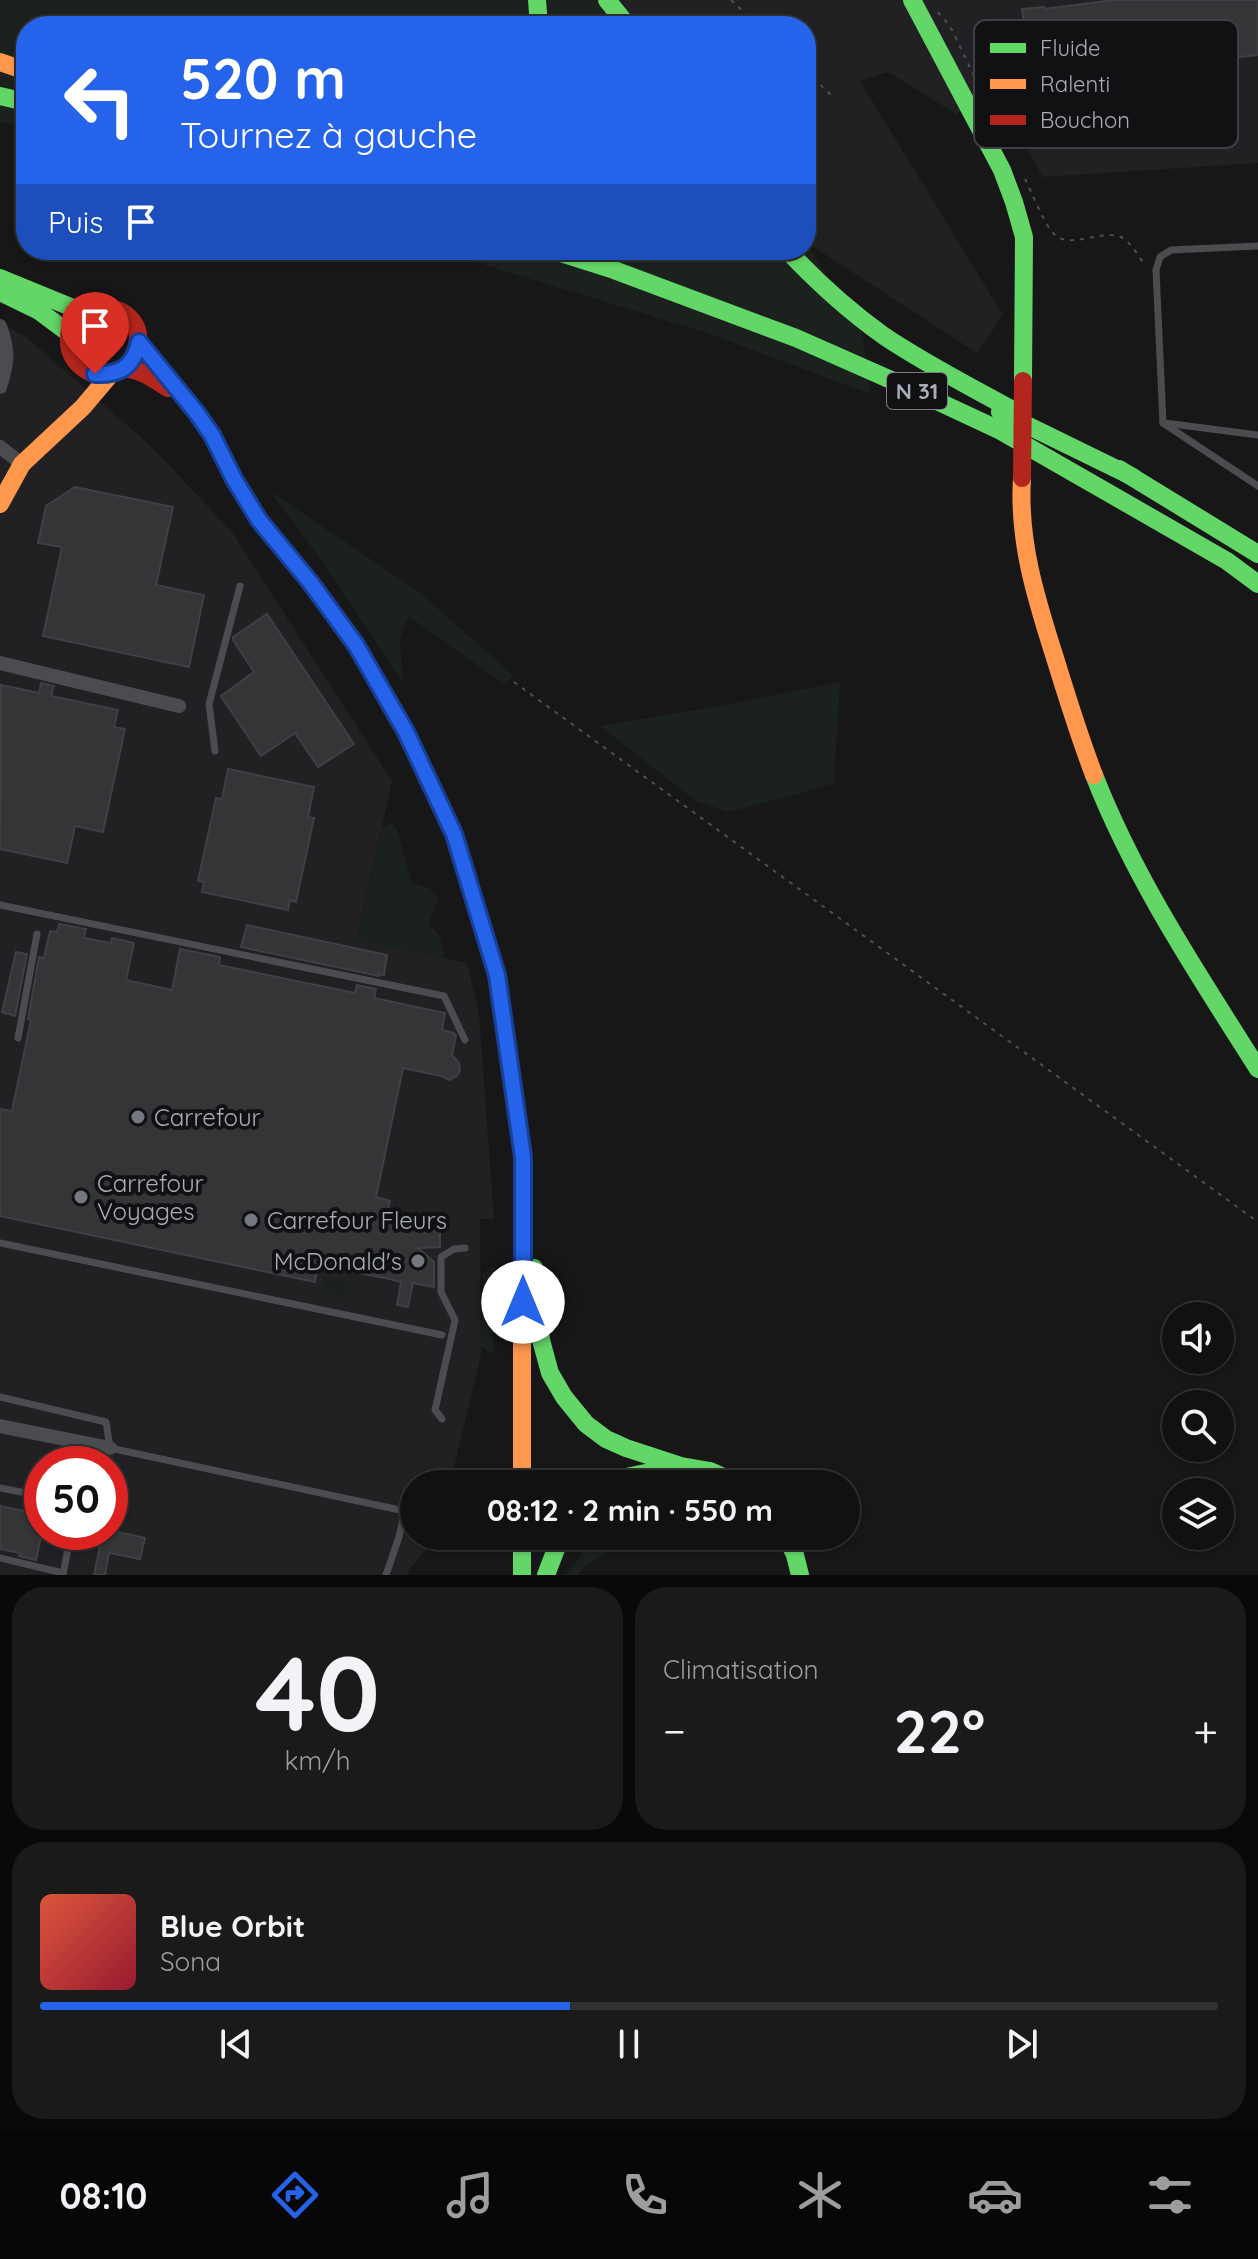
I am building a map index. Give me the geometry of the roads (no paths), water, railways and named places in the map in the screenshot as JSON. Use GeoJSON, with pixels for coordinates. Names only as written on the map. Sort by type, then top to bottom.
{"type":"FeatureCollection","features":[{"type":"Feature","properties":{"kind":"main road"},"geometry":{"type":"LineString","coordinates":[[607,0],[620,16]]}},
{"type":"Feature","properties":{"kind":"main road"},"geometry":{"type":"LineString","coordinates":[[912,0],[974,117]]}},
{"type":"Feature","properties":{"kind":"main road"},"geometry":{"type":"LineString","coordinates":[[990,148],[1002,170],[1024,237],[1021,520],[1043,622],[1079,736],[1122,841],[1148,890],[1258,1069]]}},
{"type":"Feature","properties":{"kind":"main road","name":"N 31"},"geometry":{"type":"LineString","coordinates":[[582,260],[796,338],[986,424],[1227,561],[1258,584]]}},
{"type":"Feature","properties":{"kind":"main road","name":"N 31"},"geometry":{"type":"LineString","coordinates":[[635,260],[877,354],[1133,477],[1258,554]]}},
{"type":"Feature","properties":{"kind":"main road"},"geometry":{"type":"LineString","coordinates":[[796,260],[843,304],[900,346],[1133,477]]}},
{"type":"Feature","properties":{"kind":"main road"},"geometry":{"type":"LineString","coordinates":[[0,278],[83,312]]}},
{"type":"Feature","properties":{"kind":"main road"},"geometry":{"type":"LineString","coordinates":[[0,292],[39,311],[70,334]]}},
{"type":"Feature","properties":{"kind":"main road"},"geometry":{"type":"LineString","coordinates":[[0,504],[22,464],[116,372],[131,362],[137,353],[137,331],[125,313],[104,305],[83,312],[74,322],[70,334],[71,352],[81,367],[95,374],[116,372],[148,375],[181,396]]}},
{"type":"Feature","properties":{"kind":"main road"},"geometry":{"type":"LineString","coordinates":[[139,342],[212,435],[259,520],[356,645],[406,732],[454,834],[497,975],[523,1157],[541,1340],[550,1373],[564,1397],[586,1424],[606,1439],[681,1466],[704,1470]]}},
{"type":"Feature","properties":{"kind":"main road"},"geometry":{"type":"LineString","coordinates":[[66,422],[75,406],[81,367]]}},
{"type":"Feature","properties":{"kind":"main road"},"geometry":{"type":"LineString","coordinates":[[522,1470],[523,1157]]}},
{"type":"Feature","properties":{"kind":"main road"},"geometry":{"type":"LineString","coordinates":[[661,1470],[681,1466]]}},
{"type":"Feature","properties":{"kind":"main road"},"geometry":{"type":"LineString","coordinates":[[522,1550],[522,1575]]}},
{"type":"Feature","properties":{"kind":"main road"},"geometry":{"type":"LineString","coordinates":[[546,1575],[556,1550]]}},
{"type":"Feature","properties":{"kind":"main road"},"geometry":{"type":"LineString","coordinates":[[793,1550],[800,1575]]}},
{"type":"Feature","properties":{"kind":"street"},"geometry":{"type":"LineString","coordinates":[[0,326],[8,349],[0,387]]}},
{"type":"Feature","properties":{"kind":"street"},"geometry":{"type":"LineString","coordinates":[[0,447],[22,464]]}},
{"type":"Feature","properties":{"kind":"street"},"geometry":{"type":"LineString","coordinates":[[0,663],[179,706]]}},
{"type":"Feature","properties":{"kind":"street"},"geometry":{"type":"LineString","coordinates":[[0,1426],[100,1446]]}},
{"type":"Feature","properties":{"kind":"lane"},"geometry":{"type":"LineString","coordinates":[[1163,423],[1156,270],[1160,257],[1171,250],[1258,246]]}},
{"type":"Feature","properties":{"kind":"lane"},"geometry":{"type":"LineString","coordinates":[[1163,423],[1258,435]]}},
{"type":"Feature","properties":{"kind":"lane"},"geometry":{"type":"LineString","coordinates":[[1163,423],[1258,486]]}},
{"type":"Feature","properties":{"kind":"lane"},"geometry":{"type":"LineString","coordinates":[[215,751],[209,704],[240,586]]}},
{"type":"Feature","properties":{"kind":"lane"},"geometry":{"type":"LineString","coordinates":[[0,905],[444,996],[465,1040]]}},
{"type":"Feature","properties":{"kind":"lane"},"geometry":{"type":"LineString","coordinates":[[18,1038],[37,934]]}},
{"type":"Feature","properties":{"kind":"lane"},"geometry":{"type":"LineString","coordinates":[[0,1243],[442,1335]]}},
{"type":"Feature","properties":{"kind":"lane"},"geometry":{"type":"LineString","coordinates":[[442,1419],[435,1410],[455,1320],[441,1292],[441,1257],[454,1249],[465,1248]]}},
{"type":"Feature","properties":{"kind":"lane"},"geometry":{"type":"LineString","coordinates":[[0,1397],[106,1422],[110,1446]]}},
{"type":"Feature","properties":{"kind":"lane"},"geometry":{"type":"LineString","coordinates":[[128,1452],[400,1510]]}},
{"type":"Feature","properties":{"kind":"lane"},"geometry":{"type":"LineString","coordinates":[[0,1488],[24,1493]]}},
{"type":"Feature","properties":{"kind":"lane"},"geometry":{"type":"LineString","coordinates":[[386,1575],[400,1533]]}},
{"type":"Feature","properties":{"kind":"lane"},"geometry":{"type":"LineString","coordinates":[[0,1558],[63,1574],[68,1550]]}},
{"type":"Feature","properties":{"kind":"place","name":"Carrefour"},"geometry":{"type":"Point","coordinates":[138,1117]}},
{"type":"Feature","properties":{"kind":"place","name":"Carrefour Voyages"},"geometry":{"type":"Point","coordinates":[81,1197]}},
{"type":"Feature","properties":{"kind":"place","name":"Carrefour Fleurs"},"geometry":{"type":"Point","coordinates":[251,1220]}},
{"type":"Feature","properties":{"kind":"place","name":"McDonald's"},"geometry":{"type":"Point","coordinates":[418,1261]}}]}
